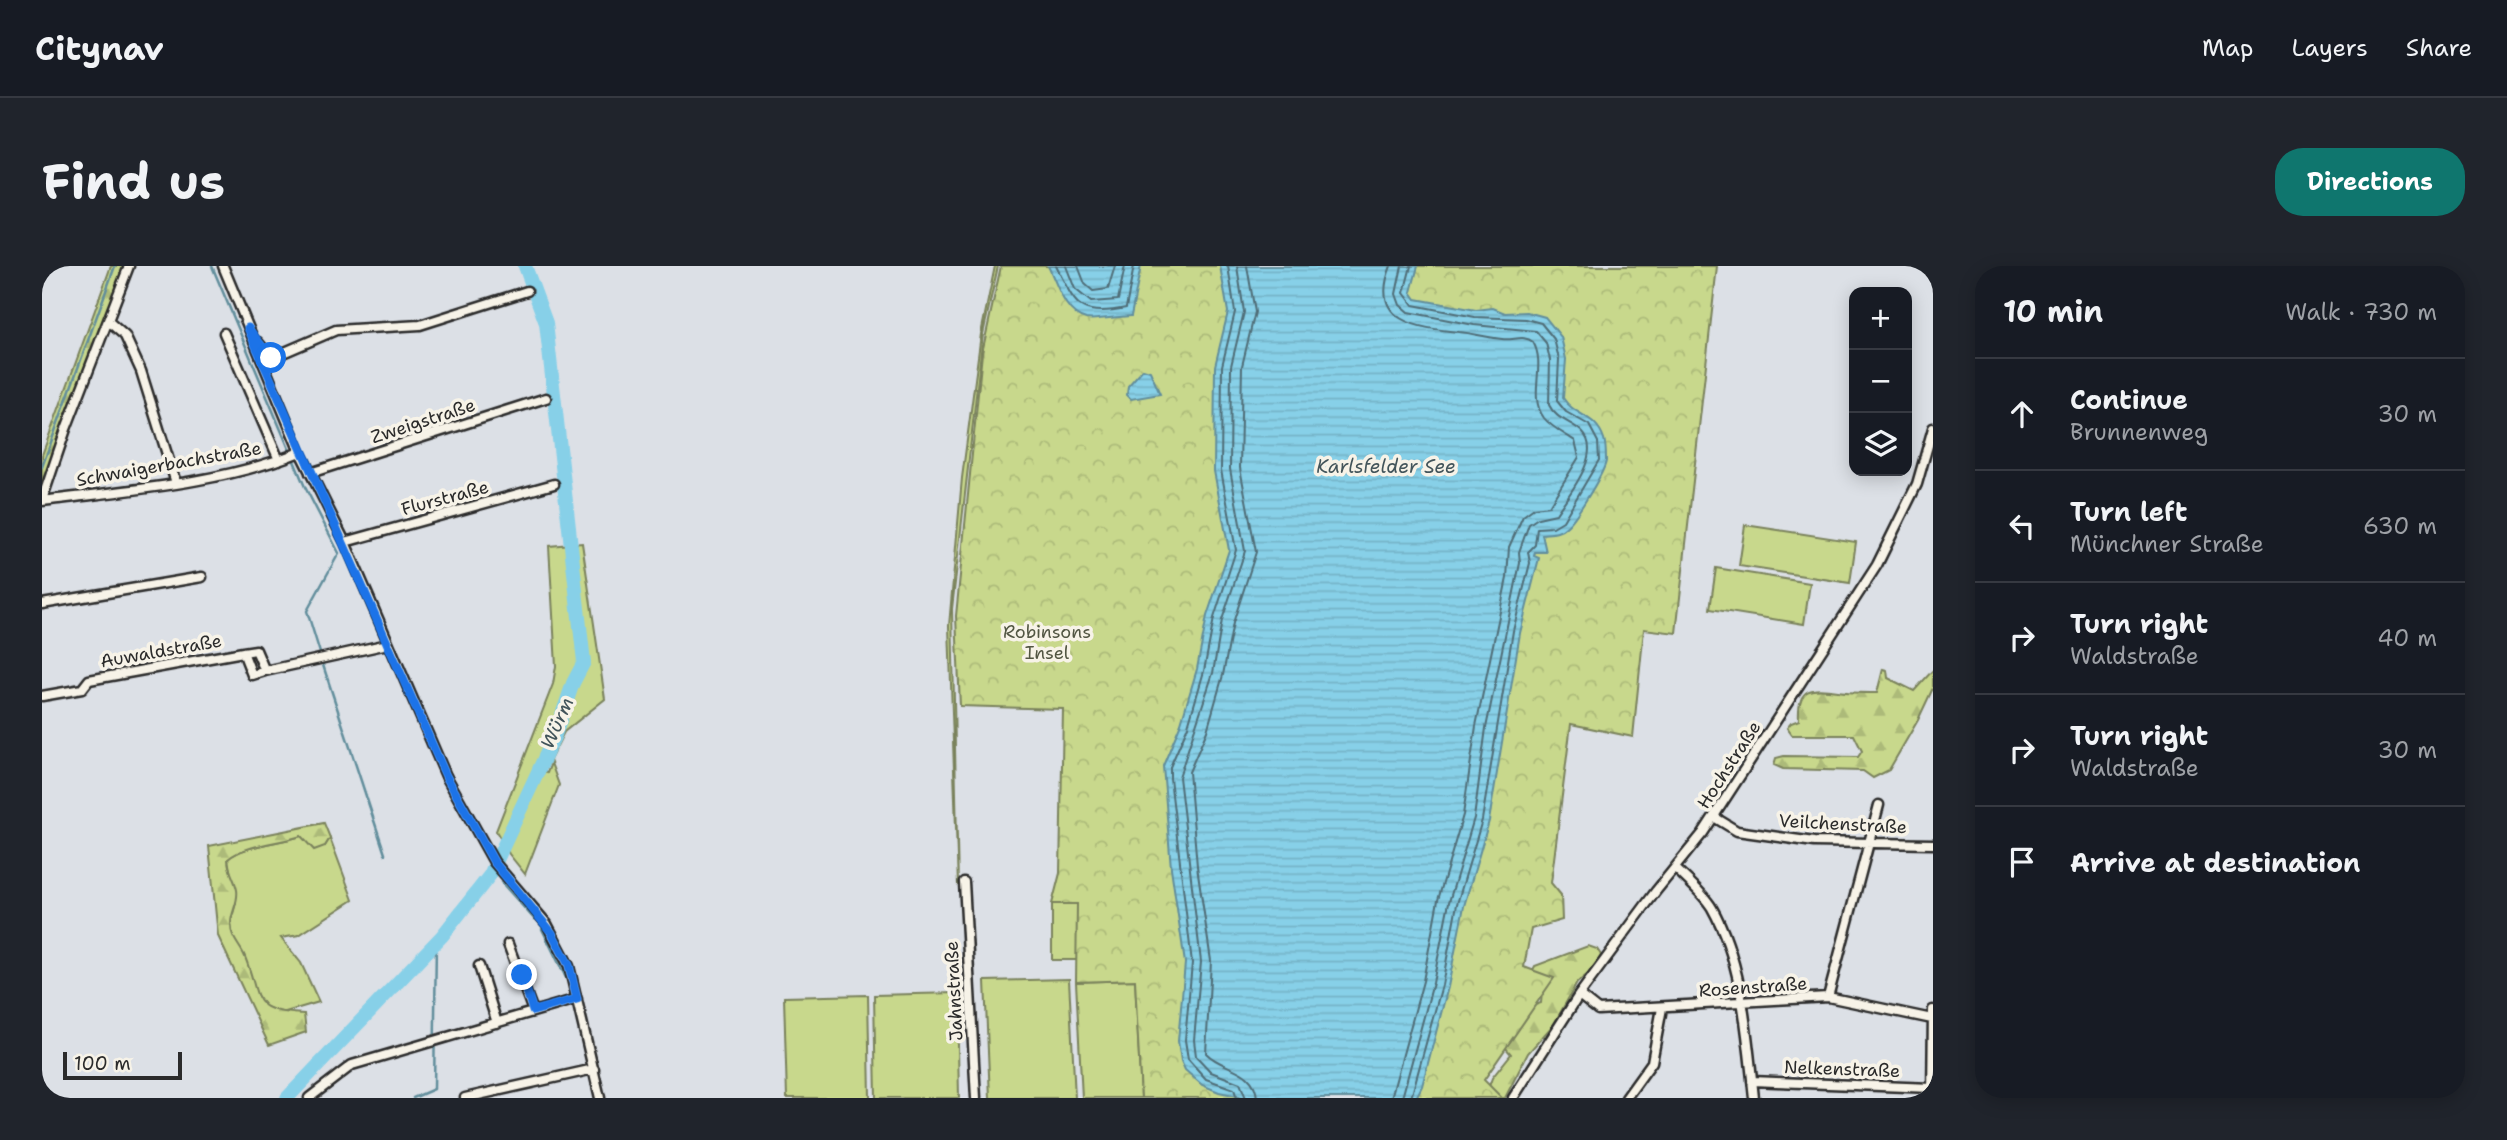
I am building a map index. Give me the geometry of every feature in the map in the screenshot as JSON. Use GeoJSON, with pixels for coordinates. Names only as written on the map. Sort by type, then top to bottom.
{"type":"FeatureCollection","features":[{"type":"Feature","properties":{"kind":"street"},"geometry":{"type":"LineString","coordinates":[[42,501],[66,429],[128,266]]}},
{"type":"Feature","properties":{"kind":"street"},"geometry":{"type":"LineString","coordinates":[[223,266],[300,452],[345,542],[446,776],[494,862],[552,933],[569,965],[600,1098]]}},
{"type":"Feature","properties":{"kind":"street"},"geometry":{"type":"LineString","coordinates":[[248,328],[271,358],[335,330],[420,326],[527,291]]}},
{"type":"Feature","properties":{"kind":"street"},"geometry":{"type":"LineString","coordinates":[[108,321],[125,335],[141,371],[176,483]]}},
{"type":"Feature","properties":{"kind":"street"},"geometry":{"type":"LineString","coordinates":[[224,333],[279,460]]}},
{"type":"Feature","properties":{"kind":"street","name":"Zweigstraße"},"geometry":{"type":"LineString","coordinates":[[310,473],[546,398]]}},
{"type":"Feature","properties":{"kind":"street","name":"Hochstraße"},"geometry":{"type":"LineString","coordinates":[[1513,1098],[1579,995],[1714,817],[1877,565],[1917,484],[1933,428]]}},
{"type":"Feature","properties":{"kind":"street","name":"Schwaigerbachstraße"},"geometry":{"type":"LineString","coordinates":[[42,501],[176,483],[279,460],[300,452]]}},
{"type":"Feature","properties":{"kind":"street","name":"Flurstraße"},"geometry":{"type":"LineString","coordinates":[[345,542],[554,484]]}},
{"type":"Feature","properties":{"kind":"street"},"geometry":{"type":"LineString","coordinates":[[42,604],[202,577]]}},
{"type":"Feature","properties":{"kind":"street"},"geometry":{"type":"LineString","coordinates":[[265,671],[388,644]]}},
{"type":"Feature","properties":{"kind":"street","name":"Auwaldstraße"},"geometry":{"type":"LineString","coordinates":[[44,694],[82,690],[89,680],[243,652],[256,650],[265,671],[252,675],[243,652]]}},
{"type":"Feature","properties":{"kind":"street"},"geometry":{"type":"LineString","coordinates":[[1828,997],[1879,805]]}},
{"type":"Feature","properties":{"kind":"street","name":"Veilchenstraße"},"geometry":{"type":"LineString","coordinates":[[1714,817],[1737,831],[1814,842],[1933,844]]}},
{"type":"Feature","properties":{"kind":"street"},"geometry":{"type":"LineString","coordinates":[[1675,868],[1711,906],[1727,942],[1741,1004],[1754,1098]]}},
{"type":"Feature","properties":{"kind":"street","name":"Jahnstraße"},"geometry":{"type":"LineString","coordinates":[[964,882],[976,1098]]}},
{"type":"Feature","properties":{"kind":"street"},"geometry":{"type":"LineString","coordinates":[[508,944],[533,1011]]}},
{"type":"Feature","properties":{"kind":"street"},"geometry":{"type":"LineString","coordinates":[[479,966],[496,1023]]}},
{"type":"Feature","properties":{"kind":"street","name":"Rosenstraße"},"geometry":{"type":"LineString","coordinates":[[1579,995],[1598,1010],[1828,997],[1932,1015]]}},
{"type":"Feature","properties":{"kind":"street"},"geometry":{"type":"LineString","coordinates":[[309,1098],[352,1065],[577,999]]}},
{"type":"Feature","properties":{"kind":"street"},"geometry":{"type":"LineString","coordinates":[[1626,1098],[1652,1062],[1660,1034],[1662,1008]]}},
{"type":"Feature","properties":{"kind":"street"},"geometry":{"type":"LineString","coordinates":[[1932,1015],[1932,1098]]}},
{"type":"Feature","properties":{"kind":"street"},"geometry":{"type":"LineString","coordinates":[[469,1097],[594,1069]]}},
{"type":"Feature","properties":{"kind":"street","name":"Nelkenstraße"},"geometry":{"type":"LineString","coordinates":[[1752,1082],[1932,1088]]}},
{"type":"Feature","properties":{"kind":"green space"},"geometry":{"type":"Polygon","coordinates":[[[111,266],[124,266],[42,487],[42,455],[111,266]]]}},
{"type":"Feature","properties":{"kind":"green space"},"geometry":{"type":"Polygon","coordinates":[[[995,266],[998,266],[983,334],[952,609],[958,886],[949,626],[962,478],[981,334],[995,266]]]}},
{"type":"Feature","properties":{"kind":"green space","name":"Robinsons Insel"},"geometry":{"type":"Polygon","coordinates":[[[1001,266],[1717,266],[1676,633],[1644,629],[1633,737],[1571,724],[1551,883],[1561,895],[1562,920],[1531,929],[1524,967],[1554,978],[1484,1080],[1502,1098],[1141,1098],[1135,980],[1076,982],[1077,904],[1052,904],[1060,873],[1063,709],[960,706],[956,616],[982,353],[1001,266]]]}},
{"type":"Feature","properties":{"kind":"green space"},"geometry":{"type":"Polygon","coordinates":[[[1745,525],[1856,542],[1850,583],[1739,566],[1745,525]]]}},
{"type":"Feature","properties":{"kind":"green space"},"geometry":{"type":"Polygon","coordinates":[[[582,543],[605,699],[564,732],[544,772],[547,773],[551,763],[559,785],[525,874],[496,831],[553,684],[556,666],[549,546],[582,543]]]}},
{"type":"Feature","properties":{"kind":"green space"},"geometry":{"type":"Polygon","coordinates":[[[1716,568],[1810,583],[1804,624],[1710,609],[1716,568]]]}},
{"type":"Feature","properties":{"kind":"green space"},"geometry":{"type":"Polygon","coordinates":[[[1883,669],[1887,670],[1888,678],[1914,691],[1933,670],[1933,688],[1889,770],[1873,778],[1863,771],[1783,769],[1774,765],[1776,758],[1784,756],[1858,757],[1862,751],[1854,735],[1792,735],[1787,728],[1799,720],[1803,695],[1820,689],[1877,693],[1883,669]]]}},
{"type":"Feature","properties":{"kind":"green space"},"geometry":{"type":"Polygon","coordinates":[[[324,823],[330,838],[325,846],[314,850],[301,836],[252,847],[228,859],[237,894],[231,919],[232,933],[245,957],[256,993],[265,1006],[274,1010],[304,1014],[306,1032],[269,1045],[218,936],[209,846],[324,823]]]}},
{"type":"Feature","properties":{"kind":"green space"},"geometry":{"type":"Polygon","coordinates":[[[301,836],[325,846],[330,838],[353,900],[299,935],[281,938],[301,963],[319,1002],[282,1013],[266,1007],[253,990],[244,955],[233,939],[231,921],[236,903],[228,859],[243,850],[301,836]]]}},
{"type":"Feature","properties":{"kind":"green space"},"geometry":{"type":"Polygon","coordinates":[[[1052,904],[1077,904],[1077,960],[1052,960],[1052,904]]]}},
{"type":"Feature","properties":{"kind":"green space"},"geometry":{"type":"Polygon","coordinates":[[[1588,946],[1597,949],[1601,955],[1594,969],[1577,983],[1554,1024],[1528,1053],[1505,1098],[1485,1098],[1492,1078],[1511,1054],[1505,1047],[1523,1009],[1541,1003],[1543,982],[1533,970],[1535,966],[1588,946]]]}},
{"type":"Feature","properties":{"kind":"green space"},"geometry":{"type":"Polygon","coordinates":[[[1069,979],[1075,1098],[990,1098],[985,981],[1069,979]]]}},
{"type":"Feature","properties":{"kind":"green space"},"geometry":{"type":"Polygon","coordinates":[[[1135,980],[1141,1098],[1082,1098],[1076,982],[1135,980]]]}},
{"type":"Feature","properties":{"kind":"green space"},"geometry":{"type":"Polygon","coordinates":[[[957,993],[959,1098],[876,1098],[874,995],[957,993]]]}},
{"type":"Feature","properties":{"kind":"green space"},"geometry":{"type":"Polygon","coordinates":[[[868,995],[870,1098],[787,1098],[784,997],[868,995]]]}},
{"type":"Feature","properties":{"kind":"water"},"geometry":{"type":"Polygon","coordinates":[[[1048,266],[1141,266],[1131,316],[1086,319],[1078,316],[1067,305],[1048,266]]]}},
{"type":"Feature","properties":{"kind":"water","name":"Karlsfelder See"},"geometry":{"type":"Polygon","coordinates":[[[1220,266],[1418,266],[1411,292],[1416,299],[1476,310],[1493,308],[1505,313],[1527,312],[1545,317],[1561,337],[1566,359],[1563,398],[1573,409],[1596,425],[1605,441],[1606,461],[1589,495],[1564,529],[1542,534],[1546,552],[1535,552],[1534,556],[1539,558],[1520,633],[1489,821],[1464,906],[1448,987],[1422,1086],[1416,1098],[1247,1098],[1202,1085],[1185,1070],[1181,1061],[1178,1041],[1185,963],[1171,868],[1163,766],[1181,723],[1197,669],[1207,616],[1229,550],[1214,471],[1215,366],[1228,312],[1220,266]]]}},
{"type":"Feature","properties":{"kind":"water"},"geometry":{"type":"Polygon","coordinates":[[[1143,369],[1150,371],[1160,394],[1131,399],[1127,395],[1128,386],[1143,369]]]}},
{"type":"Feature","properties":{"kind":"waterway"},"geometry":{"type":"LineString","coordinates":[[42,467],[115,266]]}},
{"type":"Feature","properties":{"kind":"waterway"},"geometry":{"type":"LineString","coordinates":[[212,266],[305,487],[339,553],[307,611],[320,653]]}},
{"type":"Feature","properties":{"kind":"waterway","name":"Würm"},"geometry":{"type":"LineString","coordinates":[[287,1098],[442,936],[490,875],[555,735],[573,683],[584,662],[546,323],[525,266]]}},
{"type":"Feature","properties":{"kind":"waterway"},"geometry":{"type":"LineString","coordinates":[[323,665],[385,854]]}},
{"type":"Feature","properties":{"kind":"waterway"},"geometry":{"type":"LineString","coordinates":[[501,882],[534,919]]}},
{"type":"Feature","properties":{"kind":"waterway"},"geometry":{"type":"LineString","coordinates":[[542,929],[569,984]]}},
{"type":"Feature","properties":{"kind":"waterway"},"geometry":{"type":"LineString","coordinates":[[413,1098],[434,1089],[436,942]]}},
{"type":"Feature","properties":{"kind":"waterway"},"geometry":{"type":"LineString","coordinates":[[574,1007],[587,1059]]}},
{"type":"Feature","properties":{"kind":"route"},"geometry":{"type":"LineString","coordinates":[[271,358],[248,328],[310,473],[345,542],[446,776],[494,862],[552,933],[569,965],[577,999],[533,1011],[522,975]]}}]}
